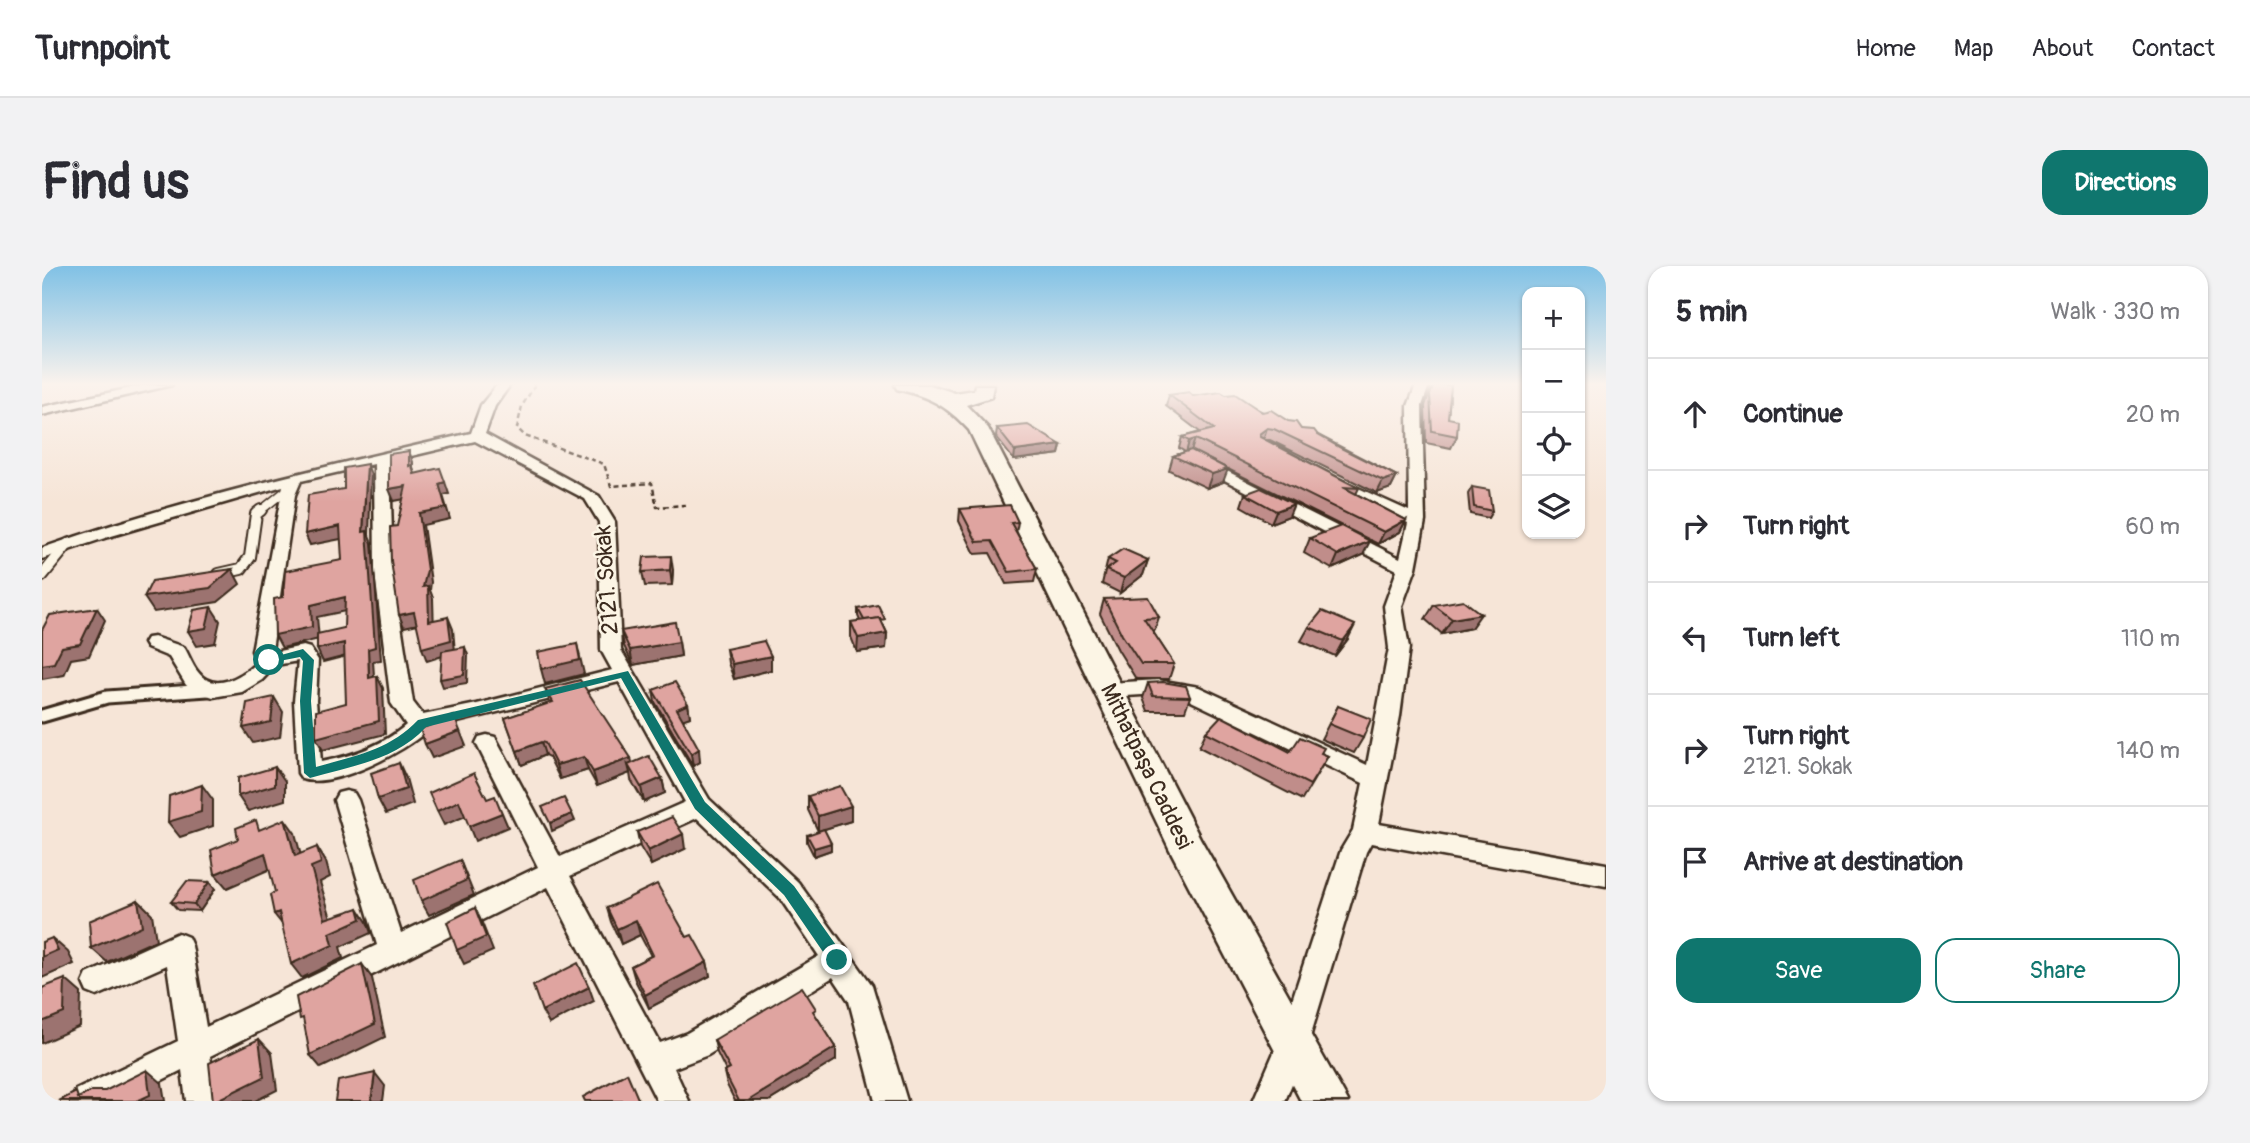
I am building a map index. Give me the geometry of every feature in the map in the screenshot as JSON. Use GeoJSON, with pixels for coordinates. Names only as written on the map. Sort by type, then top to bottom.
{"type":"FeatureCollection","features":[{"type":"Feature","properties":{"kind":"street"},"geometry":{"type":"LineString","coordinates":[[42,554],[225,496],[382,457],[457,443],[477,436],[481,424]]}},
{"type":"Feature","properties":{"kind":"street","name":"Mithatpaşa Caddesi"},"geometry":{"type":"LineString","coordinates":[[996,424],[1110,690],[1187,848],[1325,1101]]}},
{"type":"Feature","properties":{"kind":"street"},"geometry":{"type":"LineString","coordinates":[[1269,1101],[1293,1044],[1354,850],[1365,832],[1389,716],[1399,648],[1393,606],[1398,587],[1408,568],[1417,521],[1415,424]]}},
{"type":"Feature","properties":{"kind":"street","name":"2121. Sokak"},"geometry":{"type":"LineString","coordinates":[[477,436],[591,496],[607,522],[611,650],[700,806],[789,890],[862,995],[891,1101]]}},
{"type":"Feature","properties":{"kind":"street"},"geometry":{"type":"LineString","coordinates":[[382,457],[384,573],[402,703],[412,719],[422,723],[477,712],[624,674]]}},
{"type":"Feature","properties":{"kind":"street"},"geometry":{"type":"LineString","coordinates":[[1190,458],[1408,568]]}},
{"type":"Feature","properties":{"kind":"street"},"geometry":{"type":"LineString","coordinates":[[1328,479],[1417,521]]}},
{"type":"Feature","properties":{"kind":"street"},"geometry":{"type":"LineString","coordinates":[[269,660],[262,650],[265,617],[287,495],[294,481]]}},
{"type":"Feature","properties":{"kind":"street"},"geometry":{"type":"LineString","coordinates":[[154,643],[177,652],[196,683],[218,688],[241,685],[251,680],[269,660],[303,653],[308,660],[305,701],[310,773],[388,751],[410,736],[422,723]]}},
{"type":"Feature","properties":{"kind":"street"},"geometry":{"type":"LineString","coordinates":[[1110,690],[1158,687],[1191,692],[1376,779]]}},
{"type":"Feature","properties":{"kind":"street"},"geometry":{"type":"LineString","coordinates":[[487,743],[673,1101]]}},
{"type":"Feature","properties":{"kind":"street"},"geometry":{"type":"LineString","coordinates":[[346,800],[393,951]]}},
{"type":"Feature","properties":{"kind":"street"},"geometry":{"type":"LineString","coordinates":[[87,1101],[553,872],[700,806]]}},
{"type":"Feature","properties":{"kind":"street"},"geometry":{"type":"LineString","coordinates":[[1365,832],[1606,875]]}},
{"type":"Feature","properties":{"kind":"street"},"geometry":{"type":"LineString","coordinates":[[97,983],[178,946],[202,1101]]}},
{"type":"Feature","properties":{"kind":"street"},"geometry":{"type":"LineString","coordinates":[[654,1061],[696,1044],[837,960]]}},
{"type":"Feature","properties":{"kind":"lane"},"geometry":{"type":"LineString","coordinates":[[212,575],[241,569],[250,557],[256,514],[294,481]]}},
{"type":"Feature","properties":{"kind":"lane"},"geometry":{"type":"LineString","coordinates":[[42,576],[68,544]]}},
{"type":"Feature","properties":{"kind":"lane"},"geometry":{"type":"LineString","coordinates":[[42,716],[77,704],[114,696],[170,695],[218,688]]}},
{"type":"Feature","properties":{"kind":"path"},"geometry":{"type":"LineString","coordinates":[[517,424],[517,428],[525,436],[599,461],[608,470],[611,486],[652,483],[657,507],[686,505]]}},
{"type":"Feature","properties":{"kind":"building"},"geometry":{"type":"Polygon","coordinates":[[[1207,424],[1297,424],[1301,429],[1314,430],[1341,448],[1397,476],[1383,481],[1274,429],[1267,428],[1259,434],[1260,437],[1359,488],[1343,487],[1406,520],[1384,532],[1200,441],[1189,441],[1182,437],[1214,429],[1207,424]]]}},
{"type":"Feature","properties":{"kind":"building"},"geometry":{"type":"Polygon","coordinates":[[[1432,424],[1458,424],[1457,436],[1432,431],[1432,424]]]}},
{"type":"Feature","properties":{"kind":"building"},"geometry":{"type":"Polygon","coordinates":[[[1028,425],[1061,445],[1015,451],[997,428],[1028,425]]]}},
{"type":"Feature","properties":{"kind":"building"},"geometry":{"type":"Polygon","coordinates":[[[1191,450],[1228,469],[1212,474],[1173,456],[1191,450]]]}},
{"type":"Feature","properties":{"kind":"building"},"geometry":{"type":"Polygon","coordinates":[[[409,451],[409,466],[412,465],[414,474],[440,468],[445,482],[439,484],[446,508],[419,513],[427,570],[423,587],[428,586],[429,621],[448,617],[451,640],[422,648],[414,612],[399,615],[391,561],[390,527],[397,526],[406,486],[389,489],[389,454],[409,451]]]}},
{"type":"Feature","properties":{"kind":"building"},"geometry":{"type":"Polygon","coordinates":[[[367,464],[363,532],[367,531],[375,647],[368,649],[369,678],[377,676],[379,721],[316,738],[316,711],[346,703],[344,643],[317,649],[317,634],[344,628],[345,597],[311,605],[312,627],[275,635],[274,599],[283,597],[285,571],[342,560],[340,526],[305,534],[308,495],[344,489],[344,468],[367,464]]]}},
{"type":"Feature","properties":{"kind":"building"},"geometry":{"type":"Polygon","coordinates":[[[1472,487],[1489,490],[1492,511],[1474,507],[1472,487]]]}},
{"type":"Feature","properties":{"kind":"building"},"geometry":{"type":"Polygon","coordinates":[[[1261,488],[1294,504],[1276,511],[1245,494],[1261,488]]]}},
{"type":"Feature","properties":{"kind":"building"},"geometry":{"type":"Polygon","coordinates":[[[1010,505],[1018,522],[1011,523],[1037,569],[1009,572],[992,541],[977,542],[960,509],[1010,505]]]}},
{"type":"Feature","properties":{"kind":"building"},"geometry":{"type":"Polygon","coordinates":[[[1341,526],[1370,541],[1338,555],[1310,538],[1341,526]]]}},
{"type":"Feature","properties":{"kind":"building"},"geometry":{"type":"Polygon","coordinates":[[[1123,549],[1148,560],[1124,578],[1106,570],[1116,563],[1108,559],[1123,549]]]}},
{"type":"Feature","properties":{"kind":"building"},"geometry":{"type":"Polygon","coordinates":[[[671,556],[670,570],[642,572],[644,557],[671,556]]]}},
{"type":"Feature","properties":{"kind":"building"},"geometry":{"type":"Polygon","coordinates":[[[232,569],[210,588],[144,597],[152,581],[232,569]]]}},
{"type":"Feature","properties":{"kind":"building"},"geometry":{"type":"Polygon","coordinates":[[[1148,597],[1159,617],[1144,618],[1174,664],[1141,664],[1122,635],[1104,599],[1148,597]]]}},
{"type":"Feature","properties":{"kind":"building"},"geometry":{"type":"Polygon","coordinates":[[[1463,600],[1481,614],[1452,619],[1434,605],[1463,600]]]}},
{"type":"Feature","properties":{"kind":"building"},"geometry":{"type":"Polygon","coordinates":[[[878,605],[885,619],[864,620],[858,609],[878,605]]]}},
{"type":"Feature","properties":{"kind":"building"},"geometry":{"type":"Polygon","coordinates":[[[211,607],[206,628],[188,631],[194,610],[211,607]]]}},
{"type":"Feature","properties":{"kind":"building"},"geometry":{"type":"Polygon","coordinates":[[[97,608],[80,644],[62,647],[54,663],[42,665],[42,630],[50,615],[97,608]]]}},
{"type":"Feature","properties":{"kind":"building"},"geometry":{"type":"Polygon","coordinates":[[[1322,611],[1355,625],[1343,641],[1309,627],[1322,611]]]}},
{"type":"Feature","properties":{"kind":"building"},"geometry":{"type":"Polygon","coordinates":[[[880,618],[887,633],[858,638],[851,622],[880,618]]]}},
{"type":"Feature","properties":{"kind":"building"},"geometry":{"type":"Polygon","coordinates":[[[675,622],[679,642],[630,650],[621,631],[675,622]]]}},
{"type":"Feature","properties":{"kind":"building"},"geometry":{"type":"Polygon","coordinates":[[[764,641],[771,656],[732,664],[726,649],[764,641]]]}},
{"type":"Feature","properties":{"kind":"building"},"geometry":{"type":"Polygon","coordinates":[[[577,644],[580,660],[541,669],[538,652],[577,644]]]}},
{"type":"Feature","properties":{"kind":"building"},"geometry":{"type":"Polygon","coordinates":[[[465,647],[464,675],[440,679],[442,651],[465,647]]]}},
{"type":"Feature","properties":{"kind":"building"},"geometry":{"type":"Polygon","coordinates":[[[580,680],[631,758],[593,772],[584,757],[556,765],[545,743],[517,751],[505,718],[553,702],[545,689],[580,680]]]}},
{"type":"Feature","properties":{"kind":"building"},"geometry":{"type":"Polygon","coordinates":[[[675,682],[688,704],[677,709],[699,749],[691,754],[653,690],[675,682]]]}},
{"type":"Feature","properties":{"kind":"building"},"geometry":{"type":"Polygon","coordinates":[[[1163,682],[1186,686],[1190,697],[1153,696],[1148,683],[1163,682]]]}},
{"type":"Feature","properties":{"kind":"building"},"geometry":{"type":"Polygon","coordinates":[[[274,697],[271,722],[243,728],[247,703],[274,697]]]}},
{"type":"Feature","properties":{"kind":"building"},"geometry":{"type":"Polygon","coordinates":[[[1338,706],[1371,719],[1363,738],[1329,724],[1338,706]]]}},
{"type":"Feature","properties":{"kind":"building"},"geometry":{"type":"Polygon","coordinates":[[[454,716],[460,731],[425,744],[420,729],[454,716]]]}},
{"type":"Feature","properties":{"kind":"building"},"geometry":{"type":"Polygon","coordinates":[[[1221,716],[1290,752],[1300,737],[1324,748],[1321,753],[1328,756],[1310,785],[1206,732],[1221,716]]]}},
{"type":"Feature","properties":{"kind":"building"},"geometry":{"type":"Polygon","coordinates":[[[649,756],[662,778],[641,787],[628,765],[649,756]]]}},
{"type":"Feature","properties":{"kind":"building"},"geometry":{"type":"Polygon","coordinates":[[[399,763],[406,789],[378,799],[371,773],[399,763]]]}},
{"type":"Feature","properties":{"kind":"building"},"geometry":{"type":"Polygon","coordinates":[[[275,767],[275,785],[238,796],[238,778],[275,767]]]}},
{"type":"Feature","properties":{"kind":"building"},"geometry":{"type":"Polygon","coordinates":[[[474,773],[487,799],[495,796],[502,813],[469,826],[459,801],[437,811],[429,793],[474,773]]]}},
{"type":"Feature","properties":{"kind":"building"},"geometry":{"type":"Polygon","coordinates":[[[202,785],[201,812],[168,822],[169,796],[202,785]]]}},
{"type":"Feature","properties":{"kind":"building"},"geometry":{"type":"Polygon","coordinates":[[[840,786],[851,806],[818,816],[808,796],[840,786]]]}},
{"type":"Feature","properties":{"kind":"building"},"geometry":{"type":"Polygon","coordinates":[[[564,798],[572,814],[550,823],[542,807],[564,798]]]}},
{"type":"Feature","properties":{"kind":"building"},"geometry":{"type":"Polygon","coordinates":[[[672,817],[683,834],[648,851],[637,832],[672,817]]]}},
{"type":"Feature","properties":{"kind":"building"},"geometry":{"type":"Polygon","coordinates":[[[285,819],[295,856],[317,847],[321,863],[311,867],[325,919],[358,908],[361,919],[330,933],[333,945],[291,964],[279,912],[274,914],[270,895],[275,892],[265,853],[215,874],[211,850],[238,839],[236,828],[256,820],[259,830],[285,819]]]}},
{"type":"Feature","properties":{"kind":"building"},"geometry":{"type":"Polygon","coordinates":[[[824,829],[831,843],[814,848],[807,835],[824,829]]]}},
{"type":"Feature","properties":{"kind":"building"},"geometry":{"type":"Polygon","coordinates":[[[460,860],[467,880],[421,901],[414,880],[460,860]]]}},
{"type":"Feature","properties":{"kind":"building"},"geometry":{"type":"Polygon","coordinates":[[[187,881],[209,882],[194,904],[171,902],[187,881]]]}},
{"type":"Feature","properties":{"kind":"building"},"geometry":{"type":"Polygon","coordinates":[[[657,884],[687,937],[692,935],[707,962],[645,995],[631,966],[653,955],[636,920],[617,929],[607,908],[657,884]]]}},
{"type":"Feature","properties":{"kind":"building"},"geometry":{"type":"Polygon","coordinates":[[[138,900],[142,926],[91,948],[89,921],[138,900]]]}},
{"type":"Feature","properties":{"kind":"building"},"geometry":{"type":"Polygon","coordinates":[[[475,908],[486,937],[457,950],[447,922],[475,908]]]}},
{"type":"Feature","properties":{"kind":"building"},"geometry":{"type":"Polygon","coordinates":[[[52,938],[58,950],[42,957],[42,942],[52,938]]]}},
{"type":"Feature","properties":{"kind":"building"},"geometry":{"type":"Polygon","coordinates":[[[578,963],[589,987],[542,1011],[533,986],[578,963]]]}},
{"type":"Feature","properties":{"kind":"building"},"geometry":{"type":"Polygon","coordinates":[[[362,964],[375,1024],[310,1055],[296,997],[362,964]]]}},
{"type":"Feature","properties":{"kind":"building"},"geometry":{"type":"Polygon","coordinates":[[[65,979],[64,1013],[42,1022],[42,988],[65,979]]]}},
{"type":"Feature","properties":{"kind":"building"},"geometry":{"type":"Polygon","coordinates":[[[802,987],[816,1009],[813,1011],[836,1047],[748,1101],[739,1101],[724,1072],[730,1069],[714,1040],[802,987]]]}},
{"type":"Feature","properties":{"kind":"building"},"geometry":{"type":"Polygon","coordinates":[[[259,1039],[264,1077],[213,1101],[209,1063],[259,1039]]]}},
{"type":"Feature","properties":{"kind":"building"},"geometry":{"type":"Polygon","coordinates":[[[147,1070],[150,1095],[137,1101],[59,1101],[76,1092],[78,1098],[92,1091],[105,1091],[147,1070]]]}},
{"type":"Feature","properties":{"kind":"building"},"geometry":{"type":"Polygon","coordinates":[[[375,1073],[371,1101],[335,1101],[338,1081],[375,1073]]]}},
{"type":"Feature","properties":{"kind":"building"},"geometry":{"type":"Polygon","coordinates":[[[627,1073],[639,1101],[585,1101],[583,1097],[627,1073]]]}},
{"type":"Feature","properties":{"kind":"route"},"geometry":{"type":"LineString","coordinates":[[269,660],[303,653],[308,660],[305,701],[310,773],[388,751],[410,736],[422,723],[477,712],[624,674],[700,806],[789,890],[837,960]]}}]}
